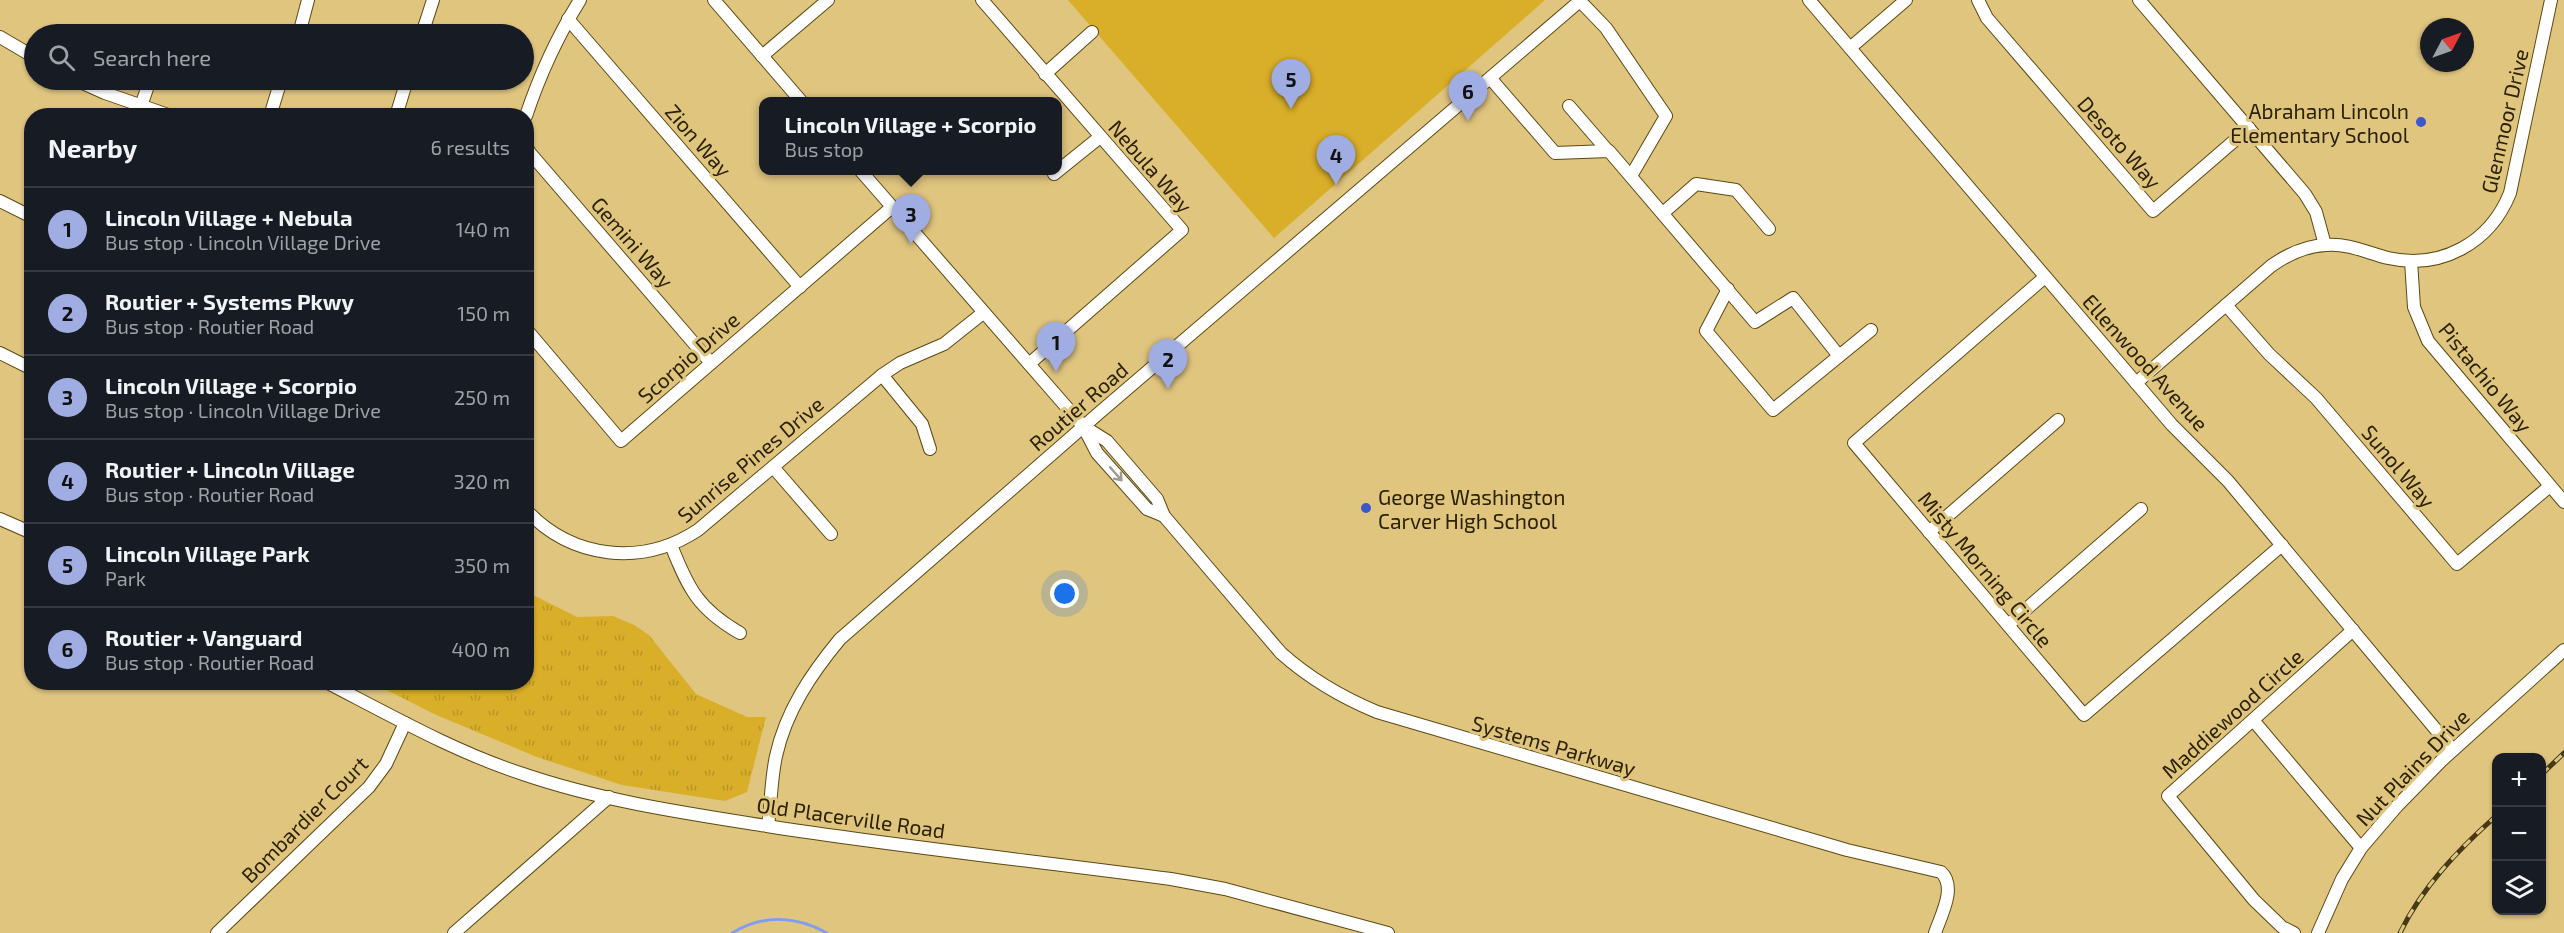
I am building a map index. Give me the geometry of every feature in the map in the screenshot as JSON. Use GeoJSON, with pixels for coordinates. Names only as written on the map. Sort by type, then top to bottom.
{"type":"FeatureCollection","features":[{"type":"Feature","properties":{"kind":"street"},"geometry":{"type":"LineString","coordinates":[[302,24],[308,0]]}},
{"type":"Feature","properties":{"kind":"street"},"geometry":{"type":"LineString","coordinates":[[425,24],[433,0]]}},
{"type":"Feature","properties":{"kind":"street"},"geometry":{"type":"LineString","coordinates":[[529,108],[543,69],[580,0]]}},
{"type":"Feature","properties":{"kind":"street"},"geometry":{"type":"LineString","coordinates":[[714,0],[797,97]]}},
{"type":"Feature","properties":{"kind":"street"},"geometry":{"type":"LineString","coordinates":[[762,56],[828,0]]}},
{"type":"Feature","properties":{"kind":"street","name":"Nebula Way"},"geometry":{"type":"LineString","coordinates":[[982,0],[1182,230],[1029,364]]}},
{"type":"Feature","properties":{"kind":"street"},"geometry":{"type":"LineString","coordinates":[[1581,0],[1606,28],[1666,116],[1631,176]]}},
{"type":"Feature","properties":{"kind":"street","name":"Routier Road"},"geometry":{"type":"LineString","coordinates":[[768,826],[775,759],[782,730],[795,702],[820,663],[863,617],[1581,0]]}},
{"type":"Feature","properties":{"kind":"street","name":"Ellenwood Avenue"},"geometry":{"type":"LineString","coordinates":[[1809,0],[2136,383],[2172,424],[2228,481],[2453,750]]}},
{"type":"Feature","properties":{"kind":"street"},"geometry":{"type":"LineString","coordinates":[[1850,48],[1906,0]]}},
{"type":"Feature","properties":{"kind":"street","name":"Desoto Way"},"geometry":{"type":"LineString","coordinates":[[1978,0],[1987,18],[2153,211],[2249,128]]}},
{"type":"Feature","properties":{"kind":"street"},"geometry":{"type":"LineString","coordinates":[[2139,0],[2312,202],[2325,244]]}},
{"type":"Feature","properties":{"kind":"street","name":"Glenmoor Drive"},"geometry":{"type":"LineString","coordinates":[[2136,383],[2281,259],[2302,249],[2325,244],[2354,247],[2387,258],[2411,261],[2443,257],[2465,248],[2488,229],[2505,205],[2513,182],[2551,0]]}},
{"type":"Feature","properties":{"kind":"street","name":"Zion Way"},"geometry":{"type":"LineString","coordinates":[[568,19],[800,287]]}},
{"type":"Feature","properties":{"kind":"street"},"geometry":{"type":"LineString","coordinates":[[1045,74],[1092,32]]}},
{"type":"Feature","properties":{"kind":"street"},"geometry":{"type":"LineString","coordinates":[[0,36],[24,51]]}},
{"type":"Feature","properties":{"kind":"street"},"geometry":{"type":"LineString","coordinates":[[1491,79],[1556,153],[1608,151]]}},
{"type":"Feature","properties":{"kind":"street"},"geometry":{"type":"LineString","coordinates":[[101,90],[147,108]]}},
{"type":"Feature","properties":{"kind":"street"},"geometry":{"type":"LineString","coordinates":[[141,106],[147,90]]}},
{"type":"Feature","properties":{"kind":"street"},"geometry":{"type":"LineString","coordinates":[[272,108],[278,90]]}},
{"type":"Feature","properties":{"kind":"street"},"geometry":{"type":"LineString","coordinates":[[398,108],[404,90]]}},
{"type":"Feature","properties":{"kind":"street"},"geometry":{"type":"LineString","coordinates":[[1569,106],[1755,322],[1793,298],[1839,356]]}},
{"type":"Feature","properties":{"kind":"street"},"geometry":{"type":"LineString","coordinates":[[1062,167],[1100,136]]}},
{"type":"Feature","properties":{"kind":"street","name":"Gemini Way"},"geometry":{"type":"LineString","coordinates":[[534,157],[711,363]]}},
{"type":"Feature","properties":{"kind":"street","name":"Systems Parkway"},"geometry":{"type":"LineString","coordinates":[[864,175],[1083,426],[1107,441],[1157,499],[1164,516],[1281,653],[1302,671],[1341,696],[1377,712],[1847,850],[1941,872],[1946,877],[1949,890],[1935,933]]}},
{"type":"Feature","properties":{"kind":"street"},"geometry":{"type":"LineString","coordinates":[[1663,213],[1696,184],[1736,190],[1769,229]]}},
{"type":"Feature","properties":{"kind":"street"},"geometry":{"type":"LineString","coordinates":[[0,201],[24,213]]}},
{"type":"Feature","properties":{"kind":"street","name":"Scorpio Drive"},"geometry":{"type":"LineString","coordinates":[[534,338],[621,441],[892,207]]}},
{"type":"Feature","properties":{"kind":"street","name":"Pistachio Way"},"geometry":{"type":"LineString","coordinates":[[2411,261],[2414,307],[2428,341],[2564,502]]}},
{"type":"Feature","properties":{"kind":"street","name":"Misty Morning Circle"},"geometry":{"type":"LineString","coordinates":[[2045,277],[1854,443],[2084,715],[2282,545]]}},
{"type":"Feature","properties":{"kind":"street"},"geometry":{"type":"LineString","coordinates":[[1728,289],[1706,331],[1773,410],[1871,330]]}},
{"type":"Feature","properties":{"kind":"street","name":"Sunol Way"},"geometry":{"type":"LineString","coordinates":[[2226,305],[2270,354],[2316,398],[2457,564],[2550,486]]}},
{"type":"Feature","properties":{"kind":"street","name":"Sunrise Pines Drive"},"geometry":{"type":"LineString","coordinates":[[534,517],[553,533],[572,544],[594,551],[638,554],[671,545],[698,530],[882,375],[900,363],[944,344],[983,312]]}},
{"type":"Feature","properties":{"kind":"street"},"geometry":{"type":"LineString","coordinates":[[0,353],[24,365]]}},
{"type":"Feature","properties":{"kind":"street"},"geometry":{"type":"LineString","coordinates":[[882,375],[922,424],[930,449]]}},
{"type":"Feature","properties":{"kind":"street"},"geometry":{"type":"LineString","coordinates":[[1929,532],[2058,420]]}},
{"type":"Feature","properties":{"kind":"street"},"geometry":{"type":"LineString","coordinates":[[773,467],[831,534]]}},
{"type":"Feature","properties":{"kind":"street"},"geometry":{"type":"LineString","coordinates":[[2008,625],[2141,509]]}},
{"type":"Feature","properties":{"kind":"street"},"geometry":{"type":"LineString","coordinates":[[0,519],[24,530]]}},
{"type":"Feature","properties":{"kind":"street"},"geometry":{"type":"LineString","coordinates":[[671,545],[683,576],[699,602],[720,622],[740,633]]}},
{"type":"Feature","properties":{"kind":"street","name":"Maddiewood Circle"},"geometry":{"type":"LineString","coordinates":[[2294,933],[2282,927],[2254,900],[2168,796],[2353,630]]}},
{"type":"Feature","properties":{"kind":"street","name":"Nut Plains Drive"},"geometry":{"type":"LineString","coordinates":[[2318,933],[2342,879],[2361,848],[2397,806],[2453,750],[2564,650]]}},
{"type":"Feature","properties":{"kind":"street","name":"Old Placerville Road"},"geometry":{"type":"LineString","coordinates":[[341,690],[458,748],[523,775],[609,797],[683,814],[1171,879],[1225,889],[1388,933]]}},
{"type":"Feature","properties":{"kind":"street"},"geometry":{"type":"LineString","coordinates":[[2253,720],[2361,848]]}},
{"type":"Feature","properties":{"kind":"street","name":"Bombardier Court"},"geometry":{"type":"LineString","coordinates":[[217,933],[369,787],[386,764],[405,723]]}},
{"type":"Feature","properties":{"kind":"street"},"geometry":{"type":"LineString","coordinates":[[454,933],[609,797]]}},
{"type":"Feature","properties":{"kind":"green space"},"geometry":{"type":"Polygon","coordinates":[[[1068,0],[1545,0],[1274,238],[1068,0]]]}},
{"type":"Feature","properties":{"kind":"green space"},"geometry":{"type":"Polygon","coordinates":[[[534,596],[577,617],[613,616],[634,625],[649,635],[696,694],[747,717],[766,717],[747,792],[725,801],[622,785],[537,757],[434,714],[387,690],[534,690],[534,596]]]}},
{"type":"Feature","properties":{"kind":"waterway"},"geometry":{"type":"LineString","coordinates":[[732,933],[768,920],[803,923],[827,933]]}},
{"type":"Feature","properties":{"kind":"railway"},"geometry":{"type":"LineString","coordinates":[[2546,770],[2564,753]]}},
{"type":"Feature","properties":{"kind":"railway"},"geometry":{"type":"LineString","coordinates":[[2400,933],[2430,884],[2468,842],[2492,820]]}},
{"type":"Feature","properties":{"kind":"place","name":"Lincoln Village Park"},"geometry":{"type":"Point","coordinates":[1291,109]}},
{"type":"Feature","properties":{"kind":"place","name":"Routier + Vanguard"},"geometry":{"type":"Point","coordinates":[1468,121]}},
{"type":"Feature","properties":{"kind":"place","name":"Abraham Lincoln Elementary School"},"geometry":{"type":"Point","coordinates":[2421,122]}},
{"type":"Feature","properties":{"kind":"place","name":"Routier + Lincoln Village"},"geometry":{"type":"Point","coordinates":[1336,185]}},
{"type":"Feature","properties":{"kind":"place","name":"Lincoln Village + Scorpio"},"geometry":{"type":"Point","coordinates":[911,244]}},
{"type":"Feature","properties":{"kind":"place","name":"Lincoln Village + Nebula"},"geometry":{"type":"Point","coordinates":[1056,372]}},
{"type":"Feature","properties":{"kind":"place","name":"Routier + Systems Pkwy"},"geometry":{"type":"Point","coordinates":[1168,389]}},
{"type":"Feature","properties":{"kind":"place","name":"George Washington Carver High School"},"geometry":{"type":"Point","coordinates":[1366,508]}}]}
